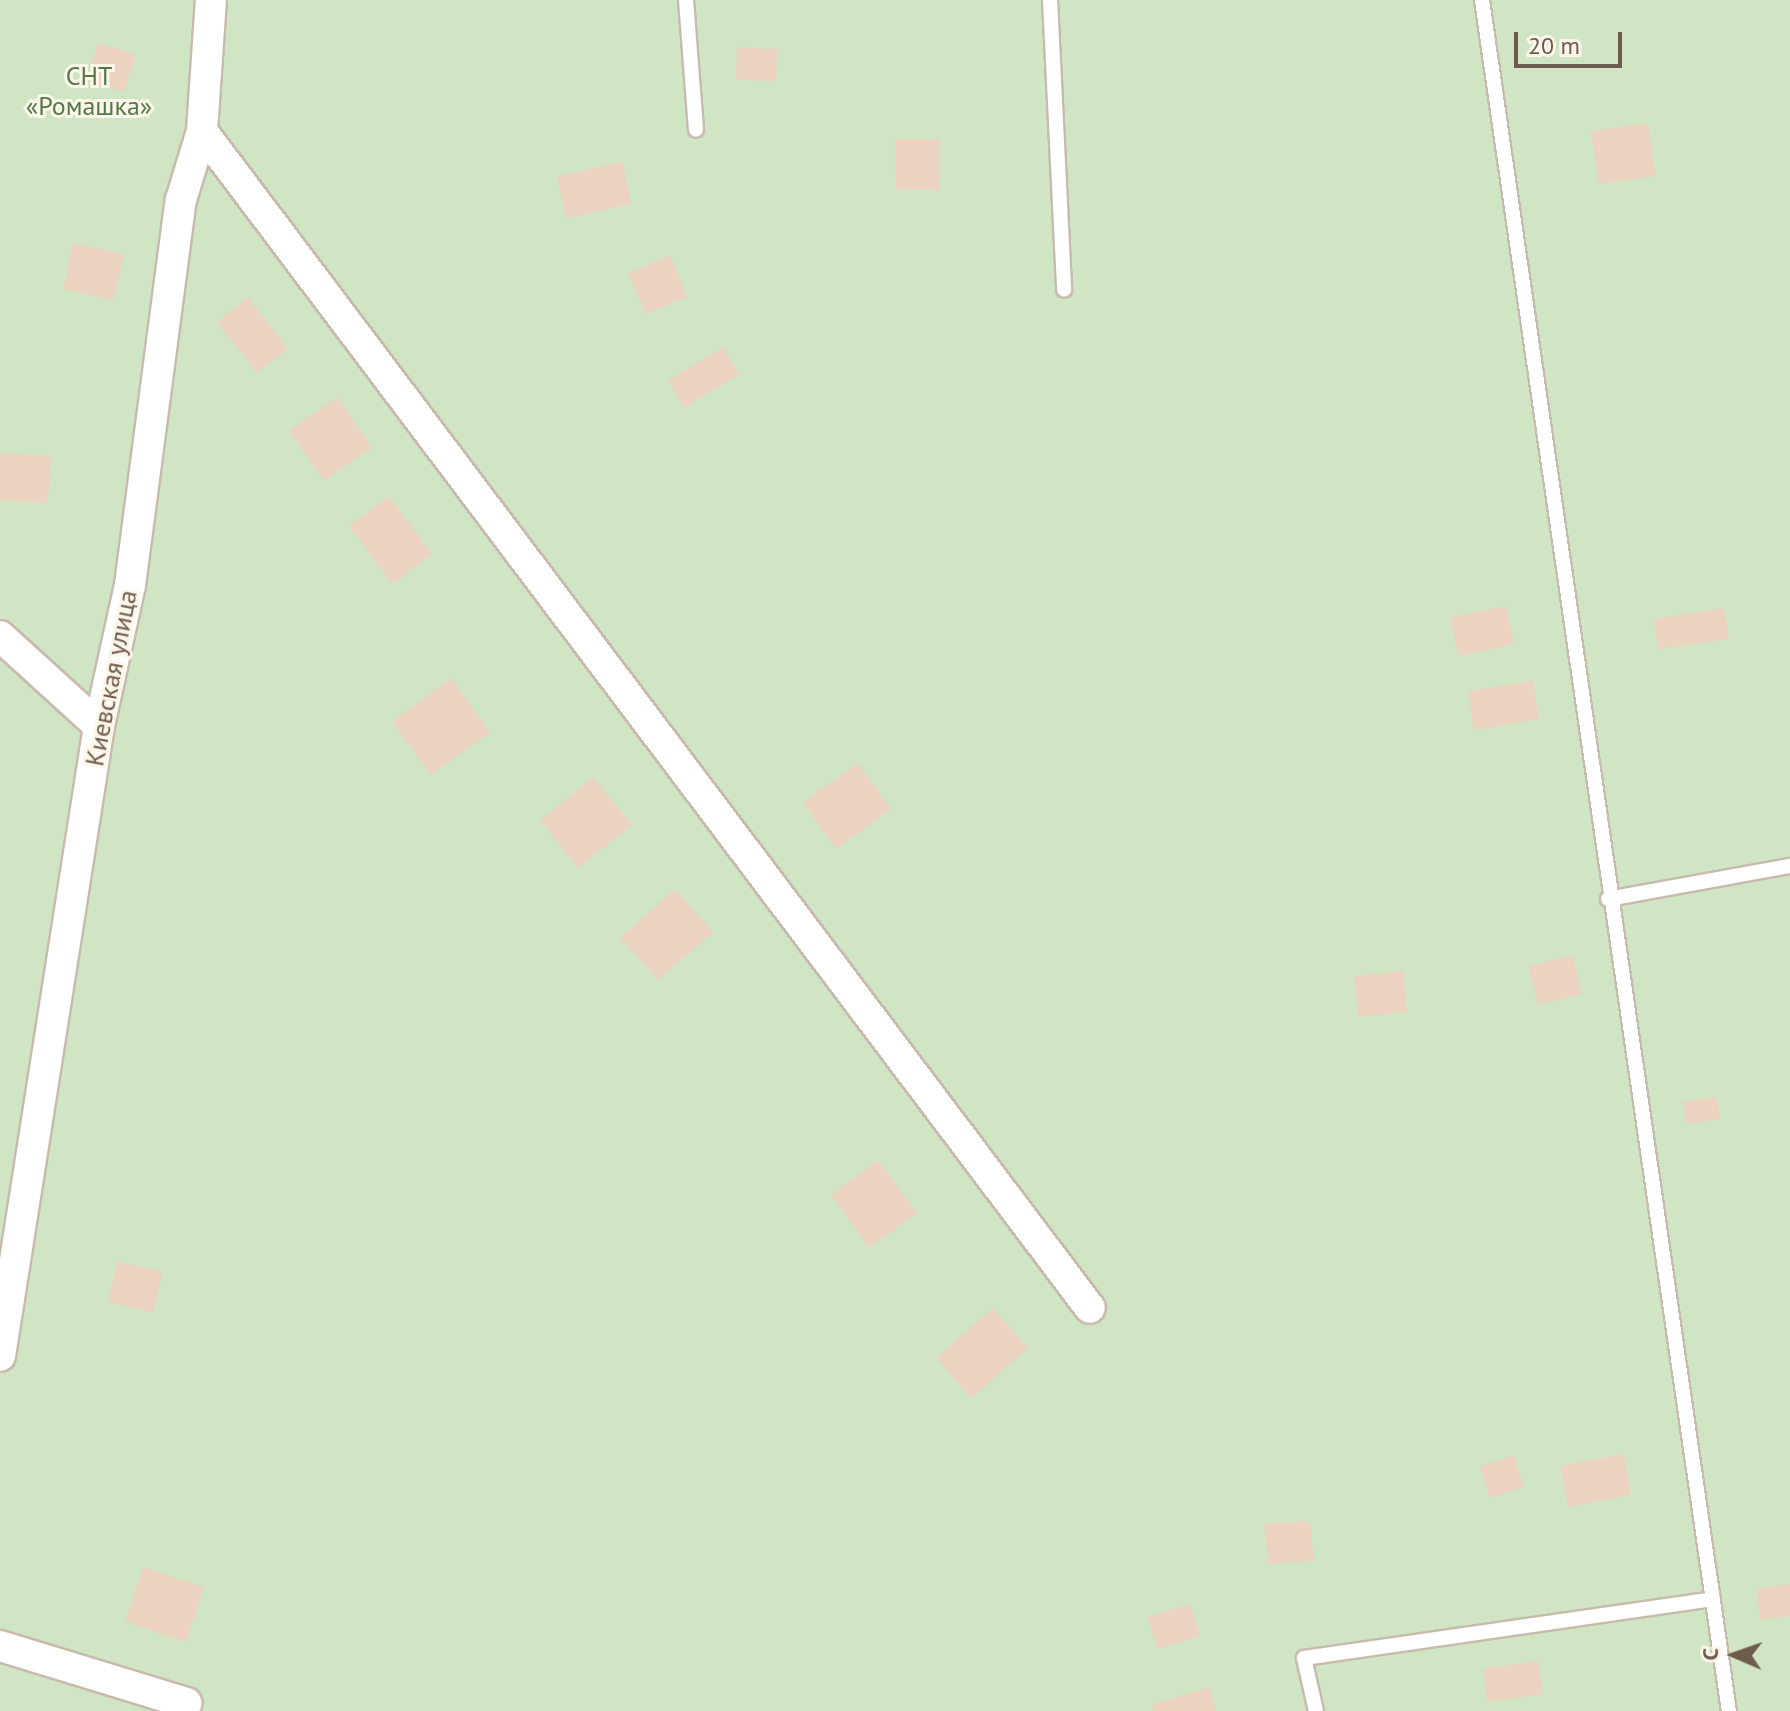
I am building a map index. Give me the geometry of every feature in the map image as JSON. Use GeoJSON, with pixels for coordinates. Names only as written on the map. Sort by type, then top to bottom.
{"type":"FeatureCollection","features":[{"type":"Feature","properties":{"kind":"street","name":"Киевская улица"},"geometry":{"type":"LineString","coordinates":[[0,1356],[99,726],[130,585],[181,200],[202,131],[211,0]]}},
{"type":"Feature","properties":{"kind":"street"},"geometry":{"type":"LineString","coordinates":[[202,131],[1090,1308]]}},
{"type":"Feature","properties":{"kind":"street"},"geometry":{"type":"LineString","coordinates":[[0,636],[99,726]]}},
{"type":"Feature","properties":{"kind":"street"},"geometry":{"type":"LineString","coordinates":[[0,1646],[187,1703]]}},
{"type":"Feature","properties":{"kind":"lane"},"geometry":{"type":"LineString","coordinates":[[686,0],[696,130]]}},
{"type":"Feature","properties":{"kind":"lane"},"geometry":{"type":"LineString","coordinates":[[1050,0],[1064,290]]}},
{"type":"Feature","properties":{"kind":"lane"},"geometry":{"type":"LineString","coordinates":[[1482,0],[1608,899],[1729,1711]]}},
{"type":"Feature","properties":{"kind":"lane"},"geometry":{"type":"LineString","coordinates":[[1608,899],[1790,866]]}},
{"type":"Feature","properties":{"kind":"lane"},"geometry":{"type":"LineString","coordinates":[[1316,1711],[1304,1658],[1713,1599]]}},
{"type":"Feature","properties":{"kind":"green space","name":"СНТ «Ромашка»"},"geometry":{"type":"Polygon","coordinates":[[[0,0],[1790,0],[1790,1711],[0,1711],[0,0]]]}},
{"type":"Feature","properties":{"kind":"building"},"geometry":{"type":"Polygon","coordinates":[[[98,43],[136,54],[124,92],[87,81],[98,43]]]}},
{"type":"Feature","properties":{"kind":"building"},"geometry":{"type":"Polygon","coordinates":[[[737,47],[777,49],[776,81],[736,80],[737,47]]]}},
{"type":"Feature","properties":{"kind":"building"},"geometry":{"type":"Polygon","coordinates":[[[1648,123],[1656,176],[1599,184],[1591,131],[1648,123]]]}},
{"type":"Feature","properties":{"kind":"building"},"geometry":{"type":"Polygon","coordinates":[[[895,139],[940,139],[940,190],[896,190],[895,139]]]}},
{"type":"Feature","properties":{"kind":"building"},"geometry":{"type":"Polygon","coordinates":[[[623,162],[631,204],[566,218],[557,176],[623,162]]]}},
{"type":"Feature","properties":{"kind":"building"},"geometry":{"type":"Polygon","coordinates":[[[73,243],[124,254],[113,300],[63,289],[73,243]]]}},
{"type":"Feature","properties":{"kind":"building"},"geometry":{"type":"Polygon","coordinates":[[[670,255],[687,297],[646,314],[628,273],[670,255]]]}},
{"type":"Feature","properties":{"kind":"building"},"geometry":{"type":"Polygon","coordinates":[[[248,297],[288,349],[257,373],[217,322],[248,297]]]}},
{"type":"Feature","properties":{"kind":"building"},"geometry":{"type":"Polygon","coordinates":[[[723,347],[739,374],[684,408],[668,380],[723,347]]]}},
{"type":"Feature","properties":{"kind":"building"},"geometry":{"type":"Polygon","coordinates":[[[338,397],[372,448],[324,481],[289,430],[338,397]]]}},
{"type":"Feature","properties":{"kind":"building"},"geometry":{"type":"Polygon","coordinates":[[[0,453],[51,456],[48,503],[0,500],[0,453]]]}},
{"type":"Feature","properties":{"kind":"building"},"geometry":{"type":"Polygon","coordinates":[[[389,496],[432,554],[392,584],[349,526],[389,496]]]}},
{"type":"Feature","properties":{"kind":"building"},"geometry":{"type":"Polygon","coordinates":[[[1506,606],[1514,644],[1458,656],[1450,617],[1506,606]]]}},
{"type":"Feature","properties":{"kind":"building"},"geometry":{"type":"Polygon","coordinates":[[[1724,608],[1729,639],[1658,649],[1654,619],[1724,608]]]}},
{"type":"Feature","properties":{"kind":"building"},"geometry":{"type":"Polygon","coordinates":[[[451,678],[490,732],[431,775],[392,722],[451,678]]]}},
{"type":"Feature","properties":{"kind":"building"},"geometry":{"type":"Polygon","coordinates":[[[1533,681],[1539,719],[1474,730],[1468,691],[1533,681]]]}},
{"type":"Feature","properties":{"kind":"building"},"geometry":{"type":"Polygon","coordinates":[[[858,763],[891,809],[836,849],[803,802],[858,763]]]}},
{"type":"Feature","properties":{"kind":"building"},"geometry":{"type":"Polygon","coordinates":[[[593,777],[632,825],[578,868],[540,820],[593,777]]]}},
{"type":"Feature","properties":{"kind":"building"},"geometry":{"type":"Polygon","coordinates":[[[675,889],[713,932],[658,980],[620,938],[675,889]]]}},
{"type":"Feature","properties":{"kind":"building"},"geometry":{"type":"Polygon","coordinates":[[[1572,955],[1582,994],[1538,1005],[1528,966],[1572,955]]]}},
{"type":"Feature","properties":{"kind":"building"},"geometry":{"type":"Polygon","coordinates":[[[1403,971],[1407,1012],[1358,1017],[1354,976],[1403,971]]]}},
{"type":"Feature","properties":{"kind":"building"},"geometry":{"type":"Polygon","coordinates":[[[1717,1097],[1720,1119],[1686,1124],[1683,1101],[1717,1097]]]}},
{"type":"Feature","properties":{"kind":"building"},"geometry":{"type":"Polygon","coordinates":[[[878,1160],[917,1213],[869,1248],[831,1195],[878,1160]]]}},
{"type":"Feature","properties":{"kind":"building"},"geometry":{"type":"Polygon","coordinates":[[[117,1261],[163,1272],[153,1313],[108,1302],[117,1261]]]}},
{"type":"Feature","properties":{"kind":"building"},"geometry":{"type":"Polygon","coordinates":[[[993,1308],[1028,1348],[971,1398],[936,1358],[993,1308]]]}},
{"type":"Feature","properties":{"kind":"building"},"geometry":{"type":"Polygon","coordinates":[[[1624,1454],[1631,1495],[1568,1507],[1560,1466],[1624,1454]]]}},
{"type":"Feature","properties":{"kind":"building"},"geometry":{"type":"Polygon","coordinates":[[[1514,1455],[1524,1487],[1490,1498],[1480,1466],[1514,1455]]]}},
{"type":"Feature","properties":{"kind":"building"},"geometry":{"type":"Polygon","coordinates":[[[1310,1521],[1314,1561],[1268,1564],[1264,1524],[1310,1521]]]}},
{"type":"Feature","properties":{"kind":"building"},"geometry":{"type":"Polygon","coordinates":[[[143,1567],[204,1587],[186,1642],[125,1622],[143,1567]]]}},
{"type":"Feature","properties":{"kind":"building"},"geometry":{"type":"Polygon","coordinates":[[[1790,1584],[1790,1616],[1760,1620],[1757,1588],[1790,1584]]]}},
{"type":"Feature","properties":{"kind":"building"},"geometry":{"type":"Polygon","coordinates":[[[1190,1604],[1200,1636],[1157,1649],[1148,1617],[1190,1604]]]}},
{"type":"Feature","properties":{"kind":"building"},"geometry":{"type":"Polygon","coordinates":[[[1538,1661],[1543,1694],[1487,1702],[1483,1669],[1538,1661]]]}},
{"type":"Feature","properties":{"kind":"building"},"geometry":{"type":"Polygon","coordinates":[[[1210,1687],[1216,1711],[1154,1711],[1152,1704],[1210,1687]]]}}]}
